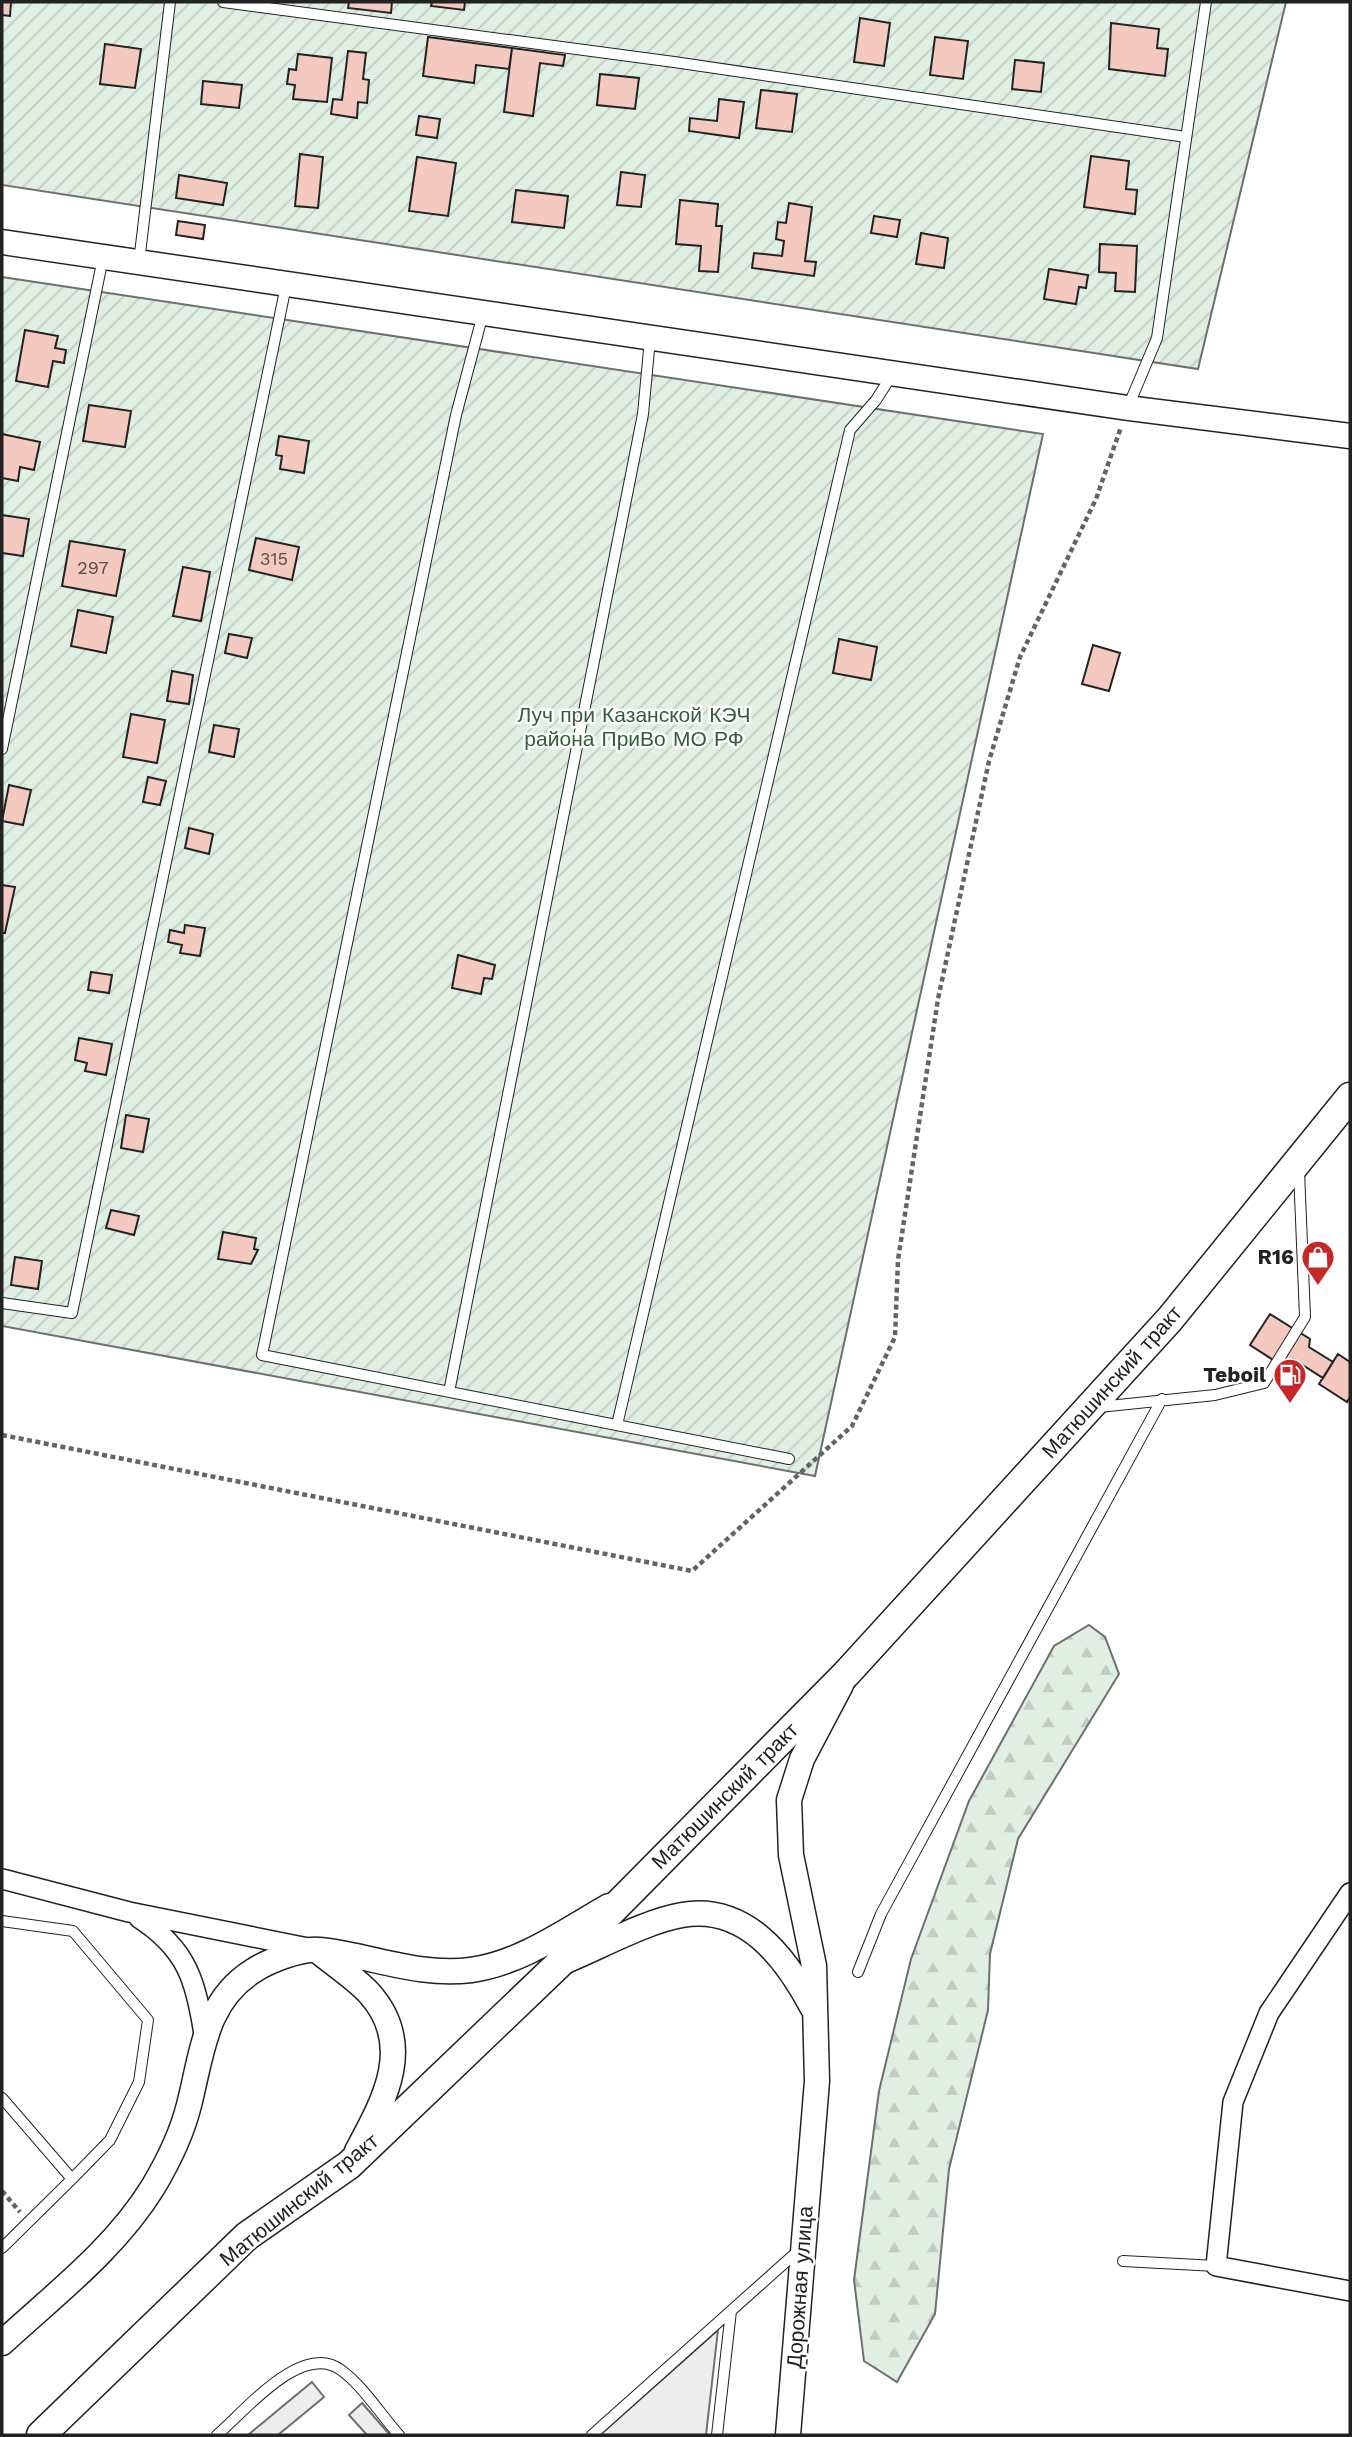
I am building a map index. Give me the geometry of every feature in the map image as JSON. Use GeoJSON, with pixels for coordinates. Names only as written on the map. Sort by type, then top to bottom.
{"type":"FeatureCollection","features":[{"type":"Feature","properties":{"kind":"main road","name":"Матюшинский тракт"},"geometry":{"type":"LineString","coordinates":[[41,2435],[247,2236],[349,2165],[559,1964],[846,1674],[1170,1319],[1299,1164],[1350,1097]]}},
{"type":"Feature","properties":{"kind":"street"},"geometry":{"type":"LineString","coordinates":[[2,242],[1128,408],[1350,436]]}},
{"type":"Feature","properties":{"kind":"street","name":"Дорожная улица"},"geometry":{"type":"LineString","coordinates":[[788,2435],[810,2138],[817,2081],[814,1966],[791,1855],[789,1800],[803,1759],[846,1674]]}},
{"type":"Feature","properties":{"kind":"street"},"geometry":{"type":"LineString","coordinates":[[2,1879],[129,1912],[419,1970],[470,1970],[520,1956],[625,1897]]}},
{"type":"Feature","properties":{"kind":"street"},"geometry":{"type":"LineString","coordinates":[[1350,1893],[1269,2013],[1233,2102],[1216,2266],[1350,2291]]}},
{"type":"Feature","properties":{"kind":"street"},"geometry":{"type":"LineString","coordinates":[[129,1912],[160,1932],[184,1960],[197,1989],[204,2035]]}},
{"type":"Feature","properties":{"kind":"street"},"geometry":{"type":"LineString","coordinates":[[559,1964],[658,1922],[684,1914],[716,1916],[744,1925],[771,1945],[794,1973],[814,2011]]}},
{"type":"Feature","properties":{"kind":"street"},"geometry":{"type":"LineString","coordinates":[[2,2343],[97,2256],[153,2188],[175,2146],[189,2107],[204,2035],[217,2008],[232,1988],[254,1970],[316,1950]]}},
{"type":"Feature","properties":{"kind":"street"},"geometry":{"type":"LineString","coordinates":[[316,1950],[369,1993],[384,2017],[392,2042],[392,2072],[385,2098],[349,2165]]}},
{"type":"Feature","properties":{"kind":"lane"},"geometry":{"type":"LineString","coordinates":[[139,263],[170,2]]}},
{"type":"Feature","properties":{"kind":"lane"},"geometry":{"type":"LineString","coordinates":[[223,2],[674,62],[1186,137]]}},
{"type":"Feature","properties":{"kind":"lane"},"geometry":{"type":"LineString","coordinates":[[1128,408],[1157,338],[1206,2]]}},
{"type":"Feature","properties":{"kind":"lane"},"geometry":{"type":"LineString","coordinates":[[2,749],[103,258]]}},
{"type":"Feature","properties":{"kind":"lane"},"geometry":{"type":"LineString","coordinates":[[2,1303],[72,1313],[286,285]]}},
{"type":"Feature","properties":{"kind":"lane"},"geometry":{"type":"LineString","coordinates":[[483,314],[456,415],[262,1355],[789,1459]]}},
{"type":"Feature","properties":{"kind":"lane"},"geometry":{"type":"LineString","coordinates":[[449,1392],[643,414],[650,338]]}},
{"type":"Feature","properties":{"kind":"lane"},"geometry":{"type":"LineString","coordinates":[[617,1425],[850,430],[876,400],[893,373]]}},
{"type":"Feature","properties":{"kind":"lane"},"geometry":{"type":"LineString","coordinates":[[1088,1409],[1216,1395],[1264,1383],[1306,1317],[1299,1164]]}},
{"type":"Feature","properties":{"kind":"lane"},"geometry":{"type":"LineString","coordinates":[[859,1972],[881,1914],[1162,1399]]}},
{"type":"Feature","properties":{"kind":"lane"},"geometry":{"type":"LineString","coordinates":[[2,1921],[72,1931],[148,2020],[139,2082],[110,2140],[30,2223],[2,2248]]}},
{"type":"Feature","properties":{"kind":"lane"},"geometry":{"type":"LineString","coordinates":[[2,2098],[72,2179]]}},
{"type":"Feature","properties":{"kind":"lane"},"geometry":{"type":"LineString","coordinates":[[592,2435],[802,2248]]}},
{"type":"Feature","properties":{"kind":"lane"},"geometry":{"type":"LineString","coordinates":[[1123,2261],[1216,2266]]}},
{"type":"Feature","properties":{"kind":"lane"},"geometry":{"type":"LineString","coordinates":[[717,2435],[731,2311]]}},
{"type":"Feature","properties":{"kind":"lane"},"geometry":{"type":"LineString","coordinates":[[217,2435],[292,2370],[318,2362],[342,2371],[399,2435]]}},
{"type":"Feature","properties":{"kind":"path"},"geometry":{"type":"LineString","coordinates":[[2,1435],[692,1571],[852,1426],[895,1337],[898,1260],[938,999],[989,761],[1020,657],[1096,499],[1128,408]]}},
{"type":"Feature","properties":{"kind":"path"},"geometry":{"type":"LineString","coordinates":[[2,2191],[30,2223]]}},
{"type":"Feature","properties":{"kind":"green space"},"geometry":{"type":"Polygon","coordinates":[[[2,2],[1286,2],[1198,369],[2,185],[2,2]]]}},
{"type":"Feature","properties":{"kind":"green space","name":"Луч при Казанской КЭЧ района ПриВо МО РФ"},"geometry":{"type":"Polygon","coordinates":[[[2,277],[1043,434],[815,1476],[2,1326],[2,277]]]}},
{"type":"Feature","properties":{"kind":"green space"},"geometry":{"type":"Polygon","coordinates":[[[1089,1625],[1105,1637],[1119,1674],[1018,1839],[990,1954],[988,2010],[949,2169],[935,2314],[897,2382],[864,2361],[854,2280],[879,2091],[911,1959],[969,1801],[1054,1646],[1089,1625]]]}},
{"type":"Feature","properties":{"kind":"shaded area"},"geometry":{"type":"Polygon","coordinates":[[[718,2330],[706,2435],[600,2435],[718,2330]]]}},
{"type":"Feature","properties":{"kind":"shaded area"},"geometry":{"type":"Polygon","coordinates":[[[312,2382],[324,2397],[278,2435],[248,2435],[312,2382]]]}},
{"type":"Feature","properties":{"kind":"shaded area"},"geometry":{"type":"Polygon","coordinates":[[[362,2403],[390,2435],[367,2435],[349,2415],[362,2403]]]}},
{"type":"Feature","properties":{"kind":"building"},"geometry":{"type":"Polygon","coordinates":[[[2,2],[11,2],[10,16],[2,15],[2,2]]]}},
{"type":"Feature","properties":{"kind":"building"},"geometry":{"type":"Polygon","coordinates":[[[349,2],[392,2],[391,13],[348,8],[349,2]]]}},
{"type":"Feature","properties":{"kind":"building"},"geometry":{"type":"Polygon","coordinates":[[[432,2],[465,2],[464,10],[431,6],[432,2]]]}},
{"type":"Feature","properties":{"kind":"building"},"geometry":{"type":"Polygon","coordinates":[[[860,18],[890,23],[884,66],[854,62],[860,18]]]}},
{"type":"Feature","properties":{"kind":"building"},"geometry":{"type":"Polygon","coordinates":[[[1111,23],[1159,29],[1157,48],[1168,49],[1165,76],[1109,69],[1111,23]]]}},
{"type":"Feature","properties":{"kind":"building"},"geometry":{"type":"Polygon","coordinates":[[[428,37],[512,48],[509,69],[476,65],[474,83],[423,76],[428,37]]]}},
{"type":"Feature","properties":{"kind":"building"},"geometry":{"type":"Polygon","coordinates":[[[935,37],[968,41],[963,79],[930,75],[935,37]]]}},
{"type":"Feature","properties":{"kind":"building"},"geometry":{"type":"Polygon","coordinates":[[[105,44],[141,49],[135,88],[100,84],[105,44]]]}},
{"type":"Feature","properties":{"kind":"building"},"geometry":{"type":"Polygon","coordinates":[[[512,48],[565,55],[563,66],[540,63],[533,116],[504,112],[512,48]]]}},
{"type":"Feature","properties":{"kind":"building"},"geometry":{"type":"Polygon","coordinates":[[[348,51],[366,53],[363,79],[369,80],[367,103],[358,102],[357,118],[331,114],[333,99],[342,100],[348,51]]]}},
{"type":"Feature","properties":{"kind":"building"},"geometry":{"type":"Polygon","coordinates":[[[298,54],[332,58],[327,102],[293,99],[295,85],[287,84],[289,69],[296,70],[298,54]]]}},
{"type":"Feature","properties":{"kind":"building"},"geometry":{"type":"Polygon","coordinates":[[[1015,60],[1044,63],[1041,92],[1012,89],[1015,60]]]}},
{"type":"Feature","properties":{"kind":"building"},"geometry":{"type":"Polygon","coordinates":[[[600,74],[639,78],[635,109],[597,105],[600,74]]]}},
{"type":"Feature","properties":{"kind":"building"},"geometry":{"type":"Polygon","coordinates":[[[203,81],[242,85],[239,108],[201,104],[203,81]]]}},
{"type":"Feature","properties":{"kind":"building"},"geometry":{"type":"Polygon","coordinates":[[[761,90],[797,94],[792,132],[756,128],[761,90]]]}},
{"type":"Feature","properties":{"kind":"building"},"geometry":{"type":"Polygon","coordinates":[[[719,99],[744,102],[739,138],[689,131],[690,118],[717,121],[719,99]]]}},
{"type":"Feature","properties":{"kind":"building"},"geometry":{"type":"Polygon","coordinates":[[[419,116],[440,119],[437,138],[416,135],[419,116]]]}},
{"type":"Feature","properties":{"kind":"building"},"geometry":{"type":"Polygon","coordinates":[[[300,154],[323,157],[318,208],[295,206],[300,154]]]}},
{"type":"Feature","properties":{"kind":"building"},"geometry":{"type":"Polygon","coordinates":[[[1091,156],[1129,161],[1126,189],[1137,190],[1135,214],[1084,207],[1091,156]]]}},
{"type":"Feature","properties":{"kind":"building"},"geometry":{"type":"Polygon","coordinates":[[[417,157],[456,163],[448,216],[409,211],[417,157]]]}},
{"type":"Feature","properties":{"kind":"building"},"geometry":{"type":"Polygon","coordinates":[[[621,172],[645,175],[641,207],[617,205],[621,172]]]}},
{"type":"Feature","properties":{"kind":"building"},"geometry":{"type":"Polygon","coordinates":[[[179,175],[227,183],[223,205],[176,198],[179,175]]]}},
{"type":"Feature","properties":{"kind":"building"},"geometry":{"type":"Polygon","coordinates":[[[516,190],[568,196],[564,228],[512,222],[516,190]]]}},
{"type":"Feature","properties":{"kind":"building"},"geometry":{"type":"Polygon","coordinates":[[[680,200],[718,204],[716,226],[722,226],[718,272],[699,271],[701,246],[676,244],[680,200]]]}},
{"type":"Feature","properties":{"kind":"building"},"geometry":{"type":"Polygon","coordinates":[[[789,203],[812,207],[805,261],[816,262],[814,276],[752,268],[754,253],[782,256],[784,241],[776,239],[778,222],[786,223],[789,203]]]}},
{"type":"Feature","properties":{"kind":"building"},"geometry":{"type":"Polygon","coordinates":[[[874,216],[900,220],[897,237],[871,233],[874,216]]]}},
{"type":"Feature","properties":{"kind":"building"},"geometry":{"type":"Polygon","coordinates":[[[178,221],[205,225],[203,239],[176,235],[178,221]]]}},
{"type":"Feature","properties":{"kind":"building"},"geometry":{"type":"Polygon","coordinates":[[[921,233],[948,238],[944,268],[916,264],[921,233]]]}},
{"type":"Feature","properties":{"kind":"building"},"geometry":{"type":"Polygon","coordinates":[[[1100,244],[1137,246],[1135,292],[1115,291],[1116,273],[1099,272],[1100,244]]]}},
{"type":"Feature","properties":{"kind":"building"},"geometry":{"type":"Polygon","coordinates":[[[1049,269],[1088,275],[1086,288],[1079,287],[1076,304],[1044,299],[1049,269]]]}},
{"type":"Feature","properties":{"kind":"building"},"geometry":{"type":"Polygon","coordinates":[[[25,330],[58,336],[55,348],[66,350],[64,363],[53,361],[48,387],[16,381],[25,330]]]}},
{"type":"Feature","properties":{"kind":"building"},"geometry":{"type":"Polygon","coordinates":[[[89,405],[131,411],[125,447],[83,441],[89,405]]]}},
{"type":"Feature","properties":{"kind":"building"},"geometry":{"type":"Polygon","coordinates":[[[2,434],[40,442],[34,470],[20,467],[18,481],[2,478],[2,434]]]}},
{"type":"Feature","properties":{"kind":"building"},"geometry":{"type":"Polygon","coordinates":[[[279,436],[309,441],[304,473],[280,469],[282,456],[276,455],[279,436]]]}},
{"type":"Feature","properties":{"kind":"building"},"geometry":{"type":"Polygon","coordinates":[[[2,515],[29,519],[23,556],[2,553],[2,515]]]}},
{"type":"Feature","properties":{"kind":"building"},"geometry":{"type":"Polygon","coordinates":[[[256,538],[299,547],[292,580],[249,570],[256,538]]]}},
{"type":"Feature","properties":{"kind":"building"},"geometry":{"type":"Polygon","coordinates":[[[70,541],[125,550],[116,596],[62,586],[70,541]]]}},
{"type":"Feature","properties":{"kind":"building"},"geometry":{"type":"Polygon","coordinates":[[[183,567],[210,572],[201,621],[173,616],[183,567]]]}},
{"type":"Feature","properties":{"kind":"building"},"geometry":{"type":"Polygon","coordinates":[[[78,610],[113,617],[106,653],[71,646],[78,610]]]}},
{"type":"Feature","properties":{"kind":"building"},"geometry":{"type":"Polygon","coordinates":[[[229,634],[252,638],[247,658],[225,653],[229,634]]]}},
{"type":"Feature","properties":{"kind":"building"},"geometry":{"type":"Polygon","coordinates":[[[839,639],[877,647],[871,680],[833,673],[839,639]]]}},
{"type":"Feature","properties":{"kind":"building"},"geometry":{"type":"Polygon","coordinates":[[[1093,645],[1120,653],[1109,691],[1082,684],[1093,645]]]}},
{"type":"Feature","properties":{"kind":"building"},"geometry":{"type":"Polygon","coordinates":[[[172,671],[193,675],[189,704],[167,701],[172,671]]]}},
{"type":"Feature","properties":{"kind":"building"},"geometry":{"type":"Polygon","coordinates":[[[131,714],[165,720],[157,763],[123,757],[131,714]]]}},
{"type":"Feature","properties":{"kind":"building"},"geometry":{"type":"Polygon","coordinates":[[[214,725],[239,729],[234,757],[209,752],[214,725]]]}},
{"type":"Feature","properties":{"kind":"building"},"geometry":{"type":"Polygon","coordinates":[[[148,777],[166,781],[160,805],[143,802],[148,777]]]}},
{"type":"Feature","properties":{"kind":"building"},"geometry":{"type":"Polygon","coordinates":[[[9,785],[31,790],[23,825],[2,821],[9,785]]]}},
{"type":"Feature","properties":{"kind":"building"},"geometry":{"type":"Polygon","coordinates":[[[189,828],[213,834],[209,854],[185,848],[189,828]]]}},
{"type":"Feature","properties":{"kind":"building"},"geometry":{"type":"Polygon","coordinates":[[[2,885],[15,887],[5,933],[2,933],[2,885]]]}},
{"type":"Feature","properties":{"kind":"building"},"geometry":{"type":"Polygon","coordinates":[[[185,925],[205,928],[200,956],[180,953],[182,945],[168,942],[170,930],[184,933],[185,925]]]}},
{"type":"Feature","properties":{"kind":"building"},"geometry":{"type":"Polygon","coordinates":[[[458,955],[495,965],[492,979],[484,978],[481,994],[452,988],[458,955]]]}},
{"type":"Feature","properties":{"kind":"building"},"geometry":{"type":"Polygon","coordinates":[[[91,972],[112,975],[109,993],[88,990],[91,972]]]}},
{"type":"Feature","properties":{"kind":"building"},"geometry":{"type":"Polygon","coordinates":[[[79,1038],[112,1044],[106,1075],[85,1071],[87,1063],[75,1060],[79,1038]]]}},
{"type":"Feature","properties":{"kind":"building"},"geometry":{"type":"Polygon","coordinates":[[[126,1115],[149,1119],[143,1152],[121,1148],[126,1115]]]}},
{"type":"Feature","properties":{"kind":"building"},"geometry":{"type":"Polygon","coordinates":[[[111,1210],[139,1216],[134,1235],[106,1228],[111,1210]]]}},
{"type":"Feature","properties":{"kind":"building"},"geometry":{"type":"Polygon","coordinates":[[[223,1232],[256,1238],[254,1249],[258,1250],[251,1264],[218,1259],[223,1232]]]}},
{"type":"Feature","properties":{"kind":"building"},"geometry":{"type":"Polygon","coordinates":[[[15,1257],[42,1261],[38,1289],[11,1285],[15,1257]]]}},
{"type":"Feature","properties":{"kind":"building"},"geometry":{"type":"Polygon","coordinates":[[[1270,1314],[1310,1339],[1309,1347],[1333,1362],[1323,1378],[1293,1359],[1287,1369],[1250,1345],[1270,1314]]]}},
{"type":"Feature","properties":{"kind":"building"},"geometry":{"type":"Polygon","coordinates":[[[1338,1354],[1350,1362],[1350,1397],[1347,1402],[1319,1384],[1338,1354]]]}},
{"type":"Feature","properties":{"kind":"place","name":"R16"},"geometry":{"type":"Point","coordinates":[1318,1287]}},
{"type":"Feature","properties":{"kind":"place","name":"Teboil"},"geometry":{"type":"Point","coordinates":[1290,1405]}}]}
